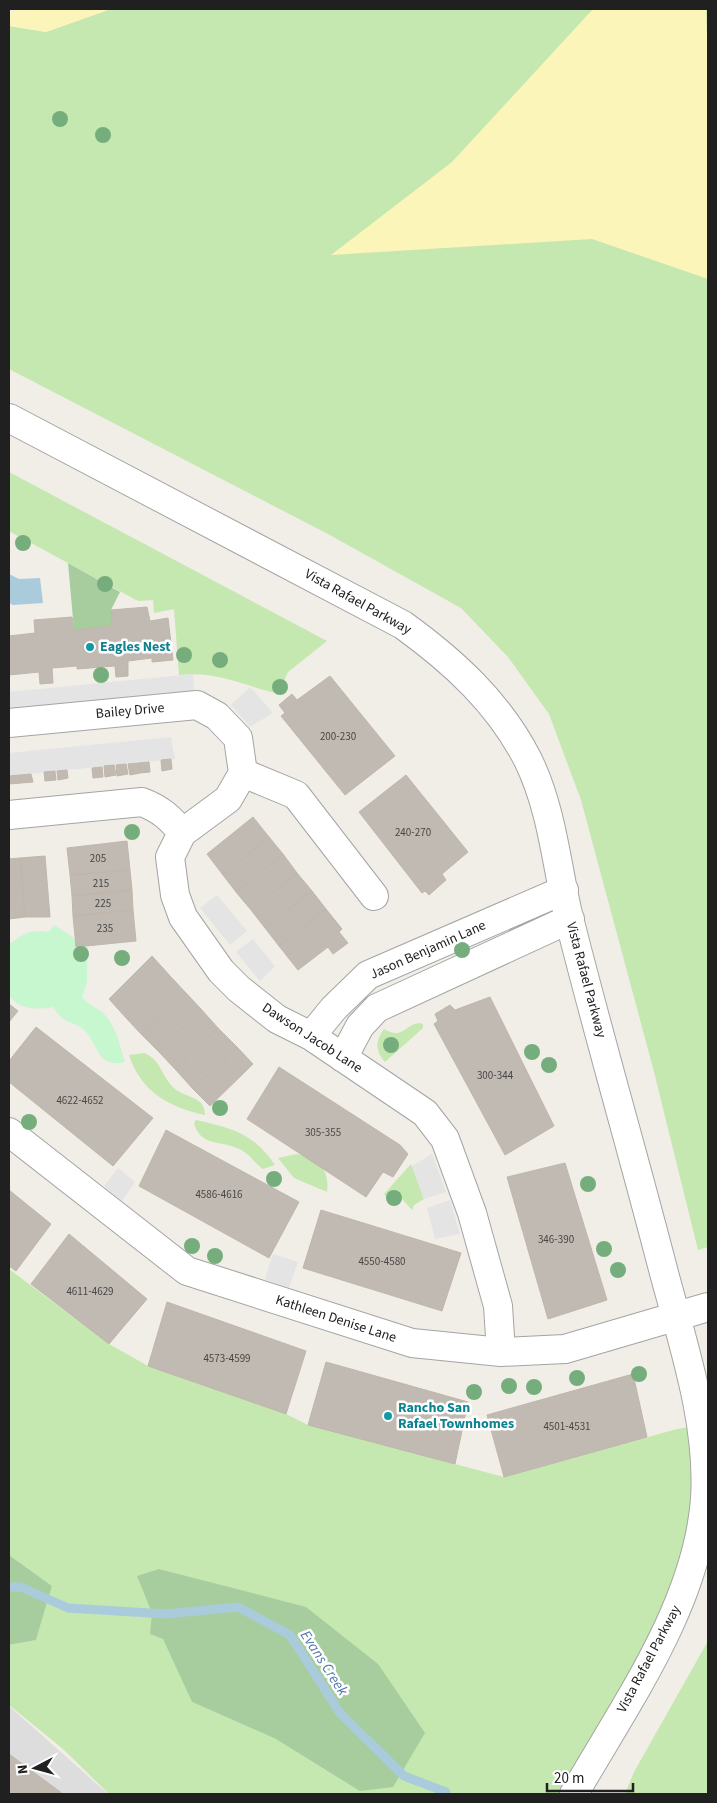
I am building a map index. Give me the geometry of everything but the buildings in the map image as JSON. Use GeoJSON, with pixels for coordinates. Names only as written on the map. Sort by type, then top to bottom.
{"type":"FeatureCollection","features":[{"type":"Feature","properties":{"kind":"street","name":"Vista Rafael Parkway"},"geometry":{"type":"LineString","coordinates":[[9,418],[403,625],[441,653],[474,683],[506,724],[528,761],[547,806],[570,919],[675,1315],[702,1425],[707,1501],[685,1593],[662,1640],[574,1794]]}},
{"type":"Feature","properties":{"kind":"street","name":"Bailey Drive"},"geometry":{"type":"LineString","coordinates":[[9,723],[197,706],[217,716],[238,738],[243,773]]}},
{"type":"Feature","properties":{"kind":"street","name":"Dawson Jacob Lane"},"geometry":{"type":"LineString","coordinates":[[243,773],[228,799],[182,833],[170,857],[175,895],[183,917],[221,971],[238,989],[277,1019],[311,1036],[425,1113],[445,1139],[472,1213],[498,1306],[501,1352]]}},
{"type":"Feature","properties":{"kind":"street"},"geometry":{"type":"LineString","coordinates":[[243,773],[296,795],[374,896]]}},
{"type":"Feature","properties":{"kind":"street"},"geometry":{"type":"LineString","coordinates":[[9,815],[142,802],[155,807],[172,820],[182,833]]}},
{"type":"Feature","properties":{"kind":"street","name":"Jason Benjamin Lane"},"geometry":{"type":"LineString","coordinates":[[311,1036],[334,1008],[368,975],[564,890]]}},
{"type":"Feature","properties":{"kind":"street"},"geometry":{"type":"LineString","coordinates":[[343,1058],[360,1026],[377,1008],[570,919]]}},
{"type":"Feature","properties":{"kind":"street","name":"Kathleen Denise Lane"},"geometry":{"type":"LineString","coordinates":[[9,1132],[188,1271],[412,1343],[501,1352],[565,1349],[708,1306]]}},
{"type":"Feature","properties":{"kind":"shaded area","name":"Eagles Nest"},"geometry":{"type":"Polygon","coordinates":[[[193,674],[194,693],[9,715],[9,692],[193,674]]]}},
{"type":"Feature","properties":{"kind":"shaded area"},"geometry":{"type":"Polygon","coordinates":[[[250,687],[273,713],[250,727],[231,705],[250,687]]]}},
{"type":"Feature","properties":{"kind":"shaded area"},"geometry":{"type":"Polygon","coordinates":[[[171,737],[175,759],[9,776],[9,753],[171,737]]]}},
{"type":"Feature","properties":{"kind":"shaded area"},"geometry":{"type":"Polygon","coordinates":[[[217,895],[247,931],[230,945],[200,908],[217,895]]]}},
{"type":"Feature","properties":{"kind":"shaded area"},"geometry":{"type":"Polygon","coordinates":[[[253,939],[275,966],[260,981],[236,952],[253,939]]]}},
{"type":"Feature","properties":{"kind":"shaded area"},"geometry":{"type":"Polygon","coordinates":[[[432,1154],[446,1192],[424,1199],[412,1166],[432,1154]]]}},
{"type":"Feature","properties":{"kind":"shaded area"},"geometry":{"type":"Polygon","coordinates":[[[118,1168],[135,1182],[122,1201],[104,1186],[118,1168]]]}},
{"type":"Feature","properties":{"kind":"shaded area"},"geometry":{"type":"Polygon","coordinates":[[[450,1200],[460,1234],[435,1239],[427,1208],[450,1200]]]}},
{"type":"Feature","properties":{"kind":"shaded area"},"geometry":{"type":"Polygon","coordinates":[[[273,1254],[298,1262],[289,1288],[265,1279],[273,1254]]]}},
{"type":"Feature","properties":{"kind":"shaded area"},"geometry":{"type":"Polygon","coordinates":[[[9,1706],[108,1794],[9,1794],[9,1706]]]}},
{"type":"Feature","properties":{"kind":"green space"},"geometry":{"type":"Polygon","coordinates":[[[111,9],[708,9],[708,1247],[698,1250],[653,1068],[581,800],[549,714],[508,657],[461,608],[328,534],[9,369],[9,26],[46,32],[111,9]]]}},
{"type":"Feature","properties":{"kind":"green space"},"geometry":{"type":"Polygon","coordinates":[[[9,472],[327,641],[288,672],[275,693],[228,679],[193,674],[179,675],[174,609],[154,613],[153,600],[138,601],[9,531],[9,472]]]}},
{"type":"Feature","properties":{"kind":"green space"},"geometry":{"type":"Polygon","coordinates":[[[68,563],[120,592],[111,610],[112,626],[74,630],[68,563]]]}},
{"type":"Feature","properties":{"kind":"green space"},"geometry":{"type":"Polygon","coordinates":[[[54,925],[87,946],[87,982],[82,997],[101,1012],[112,1024],[125,1062],[109,1062],[104,1059],[86,1032],[62,1018],[53,1007],[30,1008],[19,1004],[9,996],[9,940],[11,943],[20,936],[33,931],[49,932],[54,925]]]}},
{"type":"Feature","properties":{"kind":"green space"},"geometry":{"type":"Polygon","coordinates":[[[419,1023],[423,1024],[423,1028],[385,1062],[379,1054],[377,1046],[384,1029],[399,1033],[419,1023]]]}},
{"type":"Feature","properties":{"kind":"green space"},"geometry":{"type":"Polygon","coordinates":[[[144,1053],[158,1064],[175,1089],[202,1104],[205,1115],[168,1102],[149,1088],[134,1068],[129,1055],[144,1053]]]}},
{"type":"Feature","properties":{"kind":"green space"},"geometry":{"type":"Polygon","coordinates":[[[196,1120],[231,1129],[250,1139],[267,1154],[275,1165],[263,1169],[243,1151],[206,1139],[197,1131],[194,1123],[196,1120]]]}},
{"type":"Feature","properties":{"kind":"green space"},"geometry":{"type":"Polygon","coordinates":[[[297,1154],[317,1162],[321,1166],[327,1177],[327,1192],[294,1178],[278,1158],[297,1154]]]}},
{"type":"Feature","properties":{"kind":"green space"},"geometry":{"type":"Polygon","coordinates":[[[411,1164],[424,1199],[414,1205],[412,1210],[402,1199],[394,1198],[390,1202],[384,1194],[411,1164]]]}},
{"type":"Feature","properties":{"kind":"green space"},"geometry":{"type":"Polygon","coordinates":[[[9,1269],[109,1344],[148,1366],[286,1414],[308,1425],[504,1477],[677,1429],[702,1425],[697,1549],[574,1794],[109,1794],[63,1749],[9,1705],[9,1645],[36,1640],[52,1586],[9,1555],[9,1269]],[[159,1569],[150,1634],[163,1638],[192,1702],[276,1739],[222,1586],[159,1569]]]}},
{"type":"Feature","properties":{"kind":"green space"},"geometry":{"type":"Polygon","coordinates":[[[9,1555],[52,1586],[36,1640],[9,1645],[9,1555]]]}},
{"type":"Feature","properties":{"kind":"green space"},"geometry":{"type":"Polygon","coordinates":[[[159,1569],[306,1607],[378,1664],[425,1733],[393,1787],[360,1791],[276,1739],[192,1702],[163,1639],[150,1634],[152,1613],[137,1576],[159,1569]]]}},
{"type":"Feature","properties":{"kind":"green space"},"geometry":{"type":"Polygon","coordinates":[[[708,1641],[708,1794],[625,1794],[634,1772],[708,1641]]]}},
{"type":"Feature","properties":{"kind":"sand"},"geometry":{"type":"Polygon","coordinates":[[[22,9],[111,9],[46,32],[9,26],[9,13],[22,9]]]}},
{"type":"Feature","properties":{"kind":"sand"},"geometry":{"type":"Polygon","coordinates":[[[593,9],[706,9],[708,62],[708,279],[592,239],[331,255],[452,162],[593,9]]]}},
{"type":"Feature","properties":{"kind":"water"},"geometry":{"type":"Polygon","coordinates":[[[9,574],[19,579],[40,578],[43,603],[13,605],[9,603],[9,574]]]}},
{"type":"Feature","properties":{"kind":"waterway","name":"Evans Creek"},"geometry":{"type":"LineString","coordinates":[[9,1587],[21,1587],[68,1608],[166,1614],[238,1607],[290,1635],[340,1713],[404,1776],[446,1792]]}},
{"type":"Feature","properties":{"kind":"place","name":"Eagles Nest"},"geometry":{"type":"Point","coordinates":[90,647]}},
{"type":"Feature","properties":{"kind":"place","name":"Rancho San Rafael Townhomes"},"geometry":{"type":"Point","coordinates":[388,1416]}}]}
